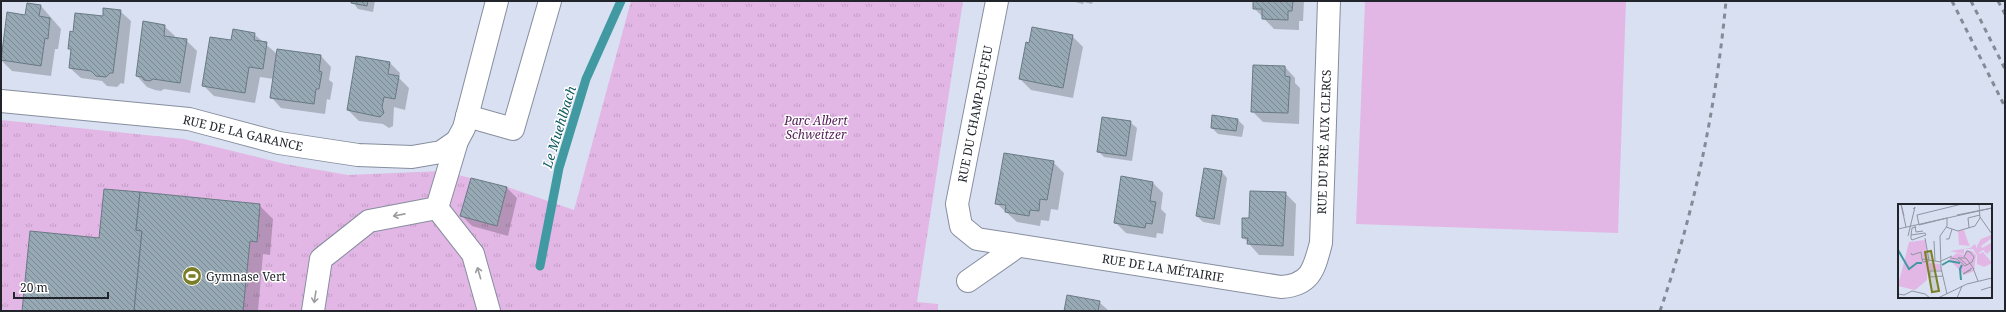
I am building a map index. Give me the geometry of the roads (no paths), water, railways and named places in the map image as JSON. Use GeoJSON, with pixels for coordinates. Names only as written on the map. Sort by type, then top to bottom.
{"type":"FeatureCollection","features":[{"type":"Feature","properties":{"kind":"street"},"geometry":{"type":"LineString","coordinates":[[437,208],[457,141],[467,116],[497,1]]}},
{"type":"Feature","properties":{"kind":"street"},"geometry":{"type":"LineString","coordinates":[[467,116],[513,129],[550,1]]}},
{"type":"Feature","properties":{"kind":"street","name":"RUE DU CHAMP-DU-FEU"},"geometry":{"type":"LineString","coordinates":[[961,226],[957,204],[997,1]]}},
{"type":"Feature","properties":{"kind":"street","name":"RUE DU PRÉ AUX CLERCS"},"geometry":{"type":"LineString","coordinates":[[1307,280],[1315,264],[1321,243],[1329,1]]}},
{"type":"Feature","properties":{"kind":"street","name":"RUE DE LA GARANCE"},"geometry":{"type":"LineString","coordinates":[[1,101],[189,119],[279,142],[358,156],[412,157],[441,152],[457,141]]}},
{"type":"Feature","properties":{"kind":"street"},"geometry":{"type":"LineString","coordinates":[[313,311],[321,260],[369,221],[437,208]]}},
{"type":"Feature","properties":{"kind":"street"},"geometry":{"type":"LineString","coordinates":[[437,208],[473,254],[489,311]]}},
{"type":"Feature","properties":{"kind":"street","name":"RUE DE LA MÉTAIRIE"},"geometry":{"type":"LineString","coordinates":[[961,226],[977,239],[1018,246],[1281,287],[1294,286],[1307,280]]}},
{"type":"Feature","properties":{"kind":"street"},"geometry":{"type":"LineString","coordinates":[[968,281],[1018,246]]}},
{"type":"Feature","properties":{"kind":"waterway","name":"Le Muehlbach"},"geometry":{"type":"LineString","coordinates":[[540,266],[559,168],[586,79],[621,1]]}},
{"type":"Feature","properties":{"kind":"railway"},"geometry":{"type":"LineString","coordinates":[[1660,311],[1684,235],[1694,196],[1710,119],[1722,41],[1726,1]]}},
{"type":"Feature","properties":{"kind":"railway"},"geometry":{"type":"LineString","coordinates":[[1952,1],[2005,107]]}},
{"type":"Feature","properties":{"kind":"railway"},"geometry":{"type":"LineString","coordinates":[[1971,1],[2005,69]]}},
{"type":"Feature","properties":{"kind":"railway"},"geometry":{"type":"LineString","coordinates":[[1998,1],[2005,14]]}},
{"type":"Feature","properties":{"kind":"place","name":"Gymnase Vert"},"geometry":{"type":"Point","coordinates":[192,276]}},
{"type":"Feature","properties":{"kind":"park label","name":"Parc Albert Schweitzer"},"geometry":{"type":"Point","coordinates":[816,127]}}]}
